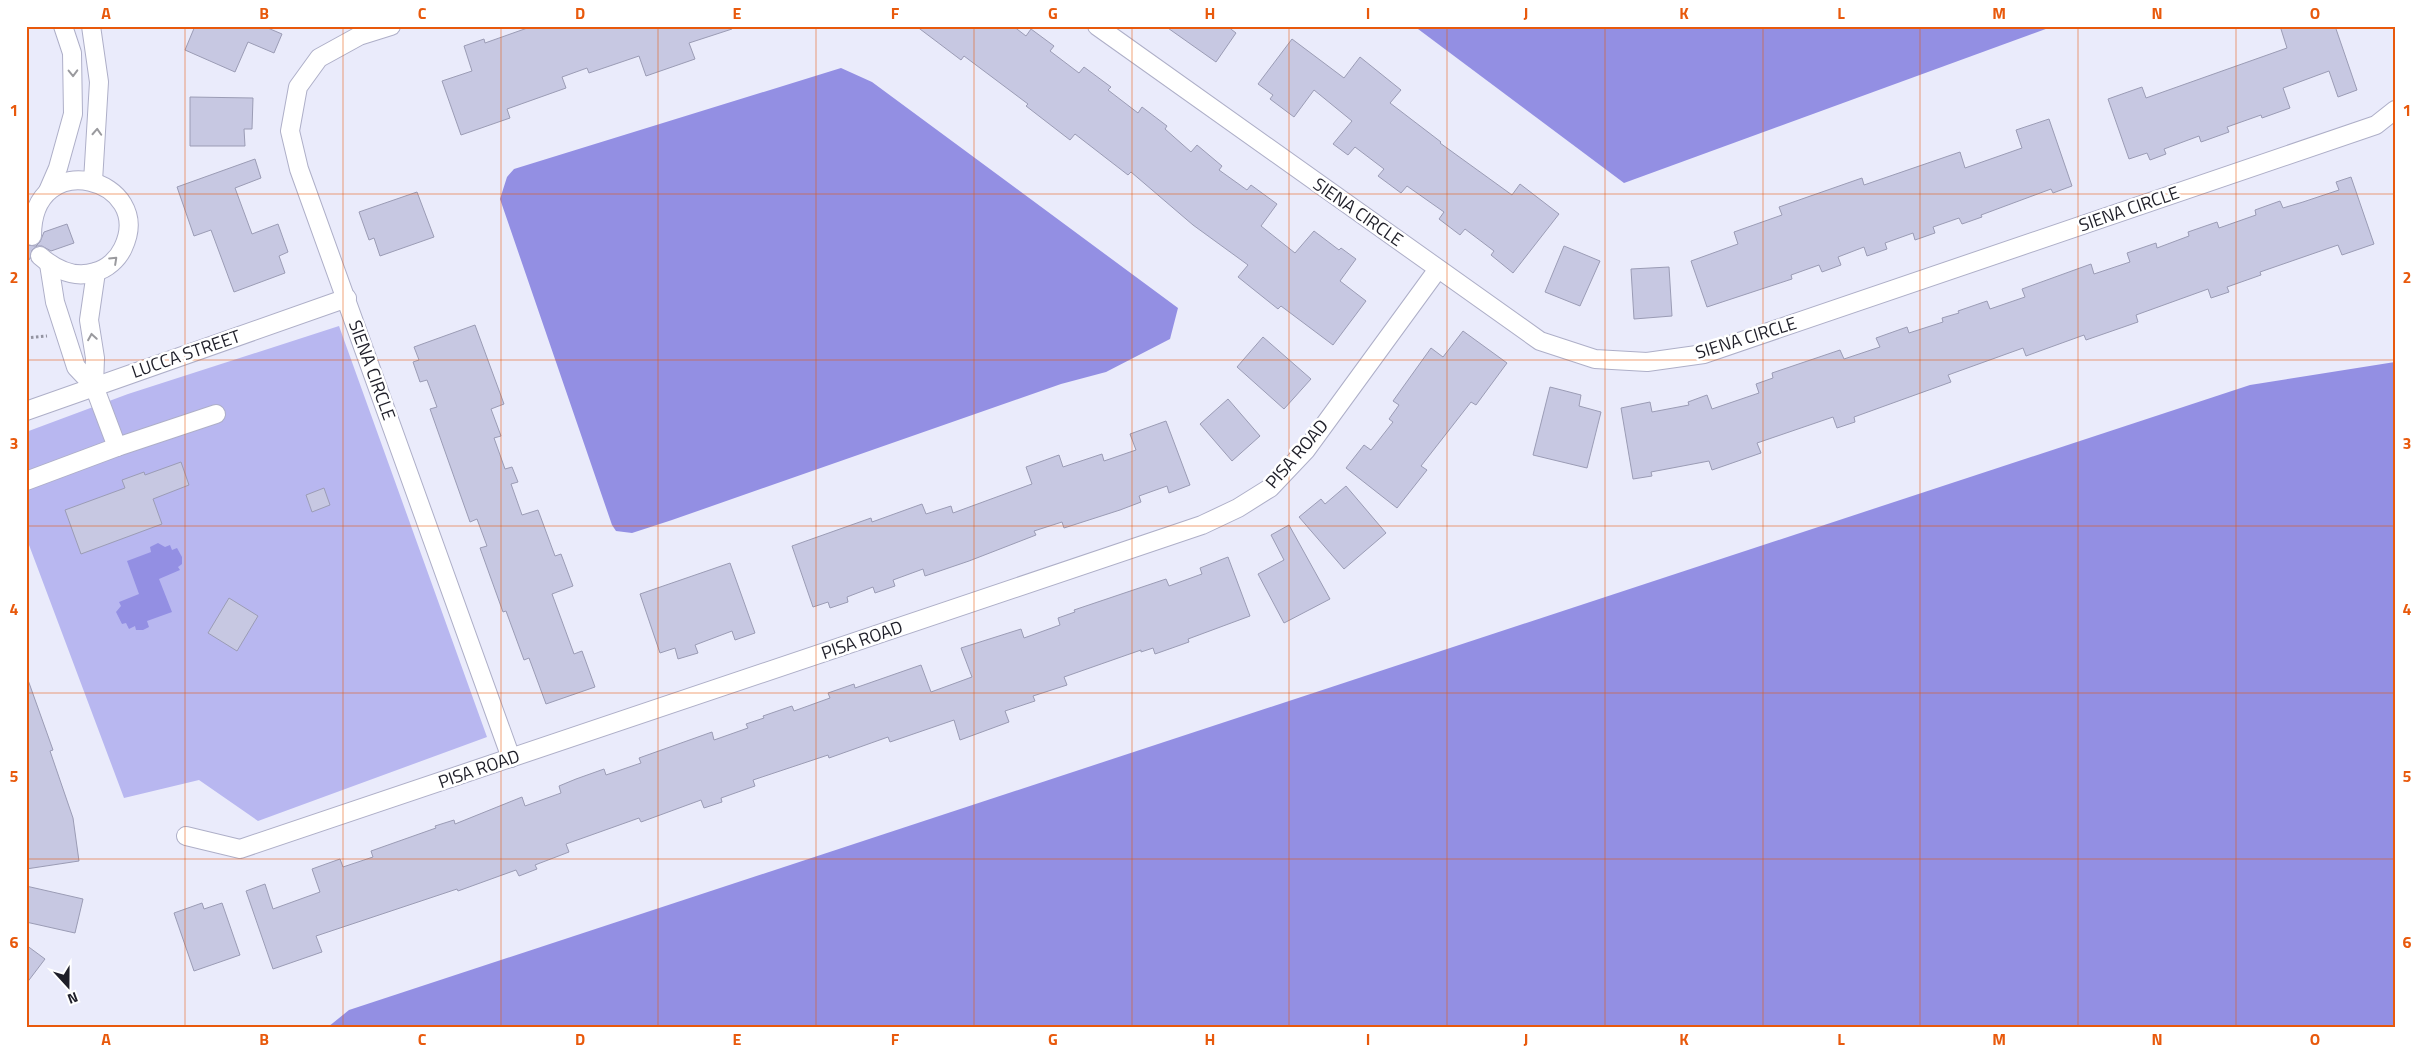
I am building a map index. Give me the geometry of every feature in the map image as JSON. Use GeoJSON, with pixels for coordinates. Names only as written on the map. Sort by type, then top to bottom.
{"type":"FeatureCollection","features":[{"type":"Feature","properties":{"kind":"street"},"geometry":{"type":"LineString","coordinates":[[32,236],[32,220],[38,204],[48,191],[58,168],[73,114],[72,53],[63,26]]}},
{"type":"Feature","properties":{"kind":"street"},"geometry":{"type":"LineString","coordinates":[[91,26],[99,82],[93,181]]}},
{"type":"Feature","properties":{"kind":"street","name":"SIENA CIRCLE"},"geometry":{"type":"LineString","coordinates":[[391,26],[359,36],[319,58],[298,86],[290,131],[299,169],[511,758]]}},
{"type":"Feature","properties":{"kind":"street","name":"SIENA CIRCLE"},"geometry":{"type":"LineString","coordinates":[[1101,27],[1540,341],[1595,359],[1647,362],[1704,354],[2376,125],[2395,110]]}},
{"type":"Feature","properties":{"kind":"street"},"geometry":{"type":"LineString","coordinates":[[48,191],[62,183],[78,179],[93,181],[107,187],[118,197],[125,211],[128,225],[126,240],[120,254],[109,265],[96,272],[80,275],[51,264],[58,312],[76,367],[94,386]]}},
{"type":"Feature","properties":{"kind":"street","name":"PISA ROAD"},"geometry":{"type":"LineString","coordinates":[[186,836],[240,850],[1192,528],[1238,508],[1270,488],[1306,450],[1438,269]]}},
{"type":"Feature","properties":{"kind":"street"},"geometry":{"type":"LineString","coordinates":[[96,272],[89,320],[95,358],[94,386],[117,447]]}},
{"type":"Feature","properties":{"kind":"street","name":"LUCCA STREET"},"geometry":{"type":"LineString","coordinates":[[26,411],[347,298]]}},
{"type":"Feature","properties":{"kind":"street"},"geometry":{"type":"LineString","coordinates":[[26,480],[216,414]]}},
{"type":"Feature","properties":{"kind":"path"},"geometry":{"type":"LineString","coordinates":[[26,338],[47,336]]}},
{"type":"Feature","properties":{"kind":"shaded area"},"geometry":{"type":"Polygon","coordinates":[[[1414,26],[2054,26],[1624,183],[1414,26]]]}},
{"type":"Feature","properties":{"kind":"shaded area"},"geometry":{"type":"Polygon","coordinates":[[[841,68],[872,82],[1178,308],[1170,339],[1106,372],[1061,384],[632,533],[616,531],[612,525],[500,199],[507,177],[514,169],[841,68]]]}},
{"type":"Feature","properties":{"kind":"shaded area"},"geometry":{"type":"Polygon","coordinates":[[[339,326],[487,737],[258,821],[199,780],[124,798],[26,537],[26,432],[128,394],[339,326]]]}},
{"type":"Feature","properties":{"kind":"shaded area"},"geometry":{"type":"Polygon","coordinates":[[[2395,362],[2395,1027],[328,1027],[349,1010],[2250,385],[2395,362]]]}},
{"type":"Feature","properties":{"kind":"shaded area"},"geometry":{"type":"Polygon","coordinates":[[[158,543],[165,547],[170,545],[172,550],[177,548],[182,557],[182,564],[178,567],[180,570],[159,579],[172,612],[147,621],[149,627],[143,630],[136,630],[135,626],[129,629],[126,623],[122,624],[116,612],[121,606],[119,602],[139,594],[127,561],[151,552],[150,547],[158,543]]]}},
{"type":"Feature","properties":{"kind":"building"},"geometry":{"type":"Polygon","coordinates":[[[195,26],[263,26],[282,34],[274,53],[248,42],[235,72],[185,50],[195,26]]]}},
{"type":"Feature","properties":{"kind":"building"},"geometry":{"type":"Polygon","coordinates":[[[533,26],[732,26],[732,29],[689,43],[695,59],[646,76],[639,56],[589,73],[587,68],[562,77],[566,88],[507,109],[510,118],[461,135],[442,81],[472,71],[464,46],[484,39],[485,43],[533,26]]]}},
{"type":"Feature","properties":{"kind":"building"},"geometry":{"type":"Polygon","coordinates":[[[916,26],[1013,26],[1026,36],[1031,29],[1054,46],[1050,51],[1079,73],[1084,67],[1111,87],[1108,90],[1138,113],[1142,107],[1167,126],[1165,129],[1191,152],[1197,145],[1222,166],[1219,170],[1247,190],[1251,185],[1277,204],[1261,226],[1295,253],[1314,231],[1339,250],[1341,248],[1356,259],[1340,281],[1366,301],[1333,345],[1281,306],[1278,309],[1238,277],[1248,265],[1193,225],[1131,172],[1128,175],[1075,134],[1070,140],[1026,106],[1028,104],[964,56],[961,60],[916,26]]]}},
{"type":"Feature","properties":{"kind":"building"},"geometry":{"type":"Polygon","coordinates":[[[1165,26],[1227,26],[1236,33],[1216,62],[1165,26]]]}},
{"type":"Feature","properties":{"kind":"building"},"geometry":{"type":"Polygon","coordinates":[[[2280,26],[2335,26],[2357,90],[2338,97],[2329,71],[2283,88],[2290,108],[2262,118],[2261,115],[2227,127],[2229,132],[2201,142],[2199,136],[2164,149],[2166,154],[2150,160],[2147,153],[2129,159],[2108,99],[2142,87],[2146,98],[2287,48],[2280,26]]]}},
{"type":"Feature","properties":{"kind":"building"},"geometry":{"type":"Polygon","coordinates":[[[1292,39],[1344,78],[1360,57],[1401,90],[1390,103],[1440,143],[1512,195],[1520,184],[1559,214],[1513,273],[1491,255],[1494,251],[1465,229],[1460,235],[1439,219],[1444,212],[1407,186],[1401,193],[1378,176],[1384,169],[1355,147],[1348,155],[1333,144],[1352,121],[1314,90],[1294,117],[1270,99],[1273,95],[1258,84],[1292,39]]]}},
{"type":"Feature","properties":{"kind":"building"},"geometry":{"type":"Polygon","coordinates":[[[190,97],[253,98],[252,129],[244,129],[245,146],[190,146],[190,97]]]}},
{"type":"Feature","properties":{"kind":"building"},"geometry":{"type":"Polygon","coordinates":[[[2049,119],[2072,186],[2053,193],[2051,189],[1962,224],[1959,218],[1933,227],[1935,233],[1915,240],[1913,233],[1885,243],[1887,249],[1867,256],[1864,247],[1838,257],[1841,265],[1822,272],[1819,265],[1791,275],[1792,279],[1707,307],[1691,261],[1738,244],[1734,232],[1782,215],[1779,207],[1862,178],[1864,185],[1960,152],[1965,168],[2022,148],[2016,130],[2049,119]]]}},
{"type":"Feature","properties":{"kind":"building"},"geometry":{"type":"Polygon","coordinates":[[[255,159],[261,178],[235,188],[252,234],[278,224],[288,252],[279,256],[285,273],[234,292],[211,230],[194,236],[177,187],[255,159]]]}},
{"type":"Feature","properties":{"kind":"building"},"geometry":{"type":"Polygon","coordinates":[[[2351,177],[2374,244],[2342,255],[2338,245],[2260,272],[2261,275],[2227,287],[2229,292],[2211,298],[2208,289],[2136,315],[2138,322],[2086,340],[2084,335],[2026,356],[2023,348],[1948,375],[1951,382],[1854,417],[1855,422],[1837,428],[1833,417],[1757,443],[1761,453],[1712,470],[1709,461],[1651,472],[1652,476],[1633,479],[1621,408],[1650,402],[1652,412],[1689,405],[1688,402],[1707,395],[1712,409],[1759,393],[1756,384],[1773,378],[1772,373],[1840,350],[1844,359],[1880,347],[1876,338],[1907,327],[1909,333],[1943,322],[1942,318],[1987,301],[1990,309],[2025,297],[2022,289],[2091,264],[2094,274],[2130,262],[2127,253],[2156,243],[2157,248],[2189,236],[2188,232],[2217,222],[2219,228],[2256,215],[2255,210],[2280,201],[2283,208],[2339,190],[2336,182],[2351,177]]]}},
{"type":"Feature","properties":{"kind":"building"},"geometry":{"type":"Polygon","coordinates":[[[417,192],[434,237],[380,256],[374,238],[369,240],[359,212],[417,192]]]}},
{"type":"Feature","properties":{"kind":"building"},"geometry":{"type":"Polygon","coordinates":[[[67,224],[74,243],[51,251],[42,246],[37,246],[32,250],[30,259],[26,261],[26,245],[36,246],[44,232],[67,224]]]}},
{"type":"Feature","properties":{"kind":"building"},"geometry":{"type":"Polygon","coordinates":[[[1564,246],[1600,261],[1580,306],[1545,292],[1564,246]]]}},
{"type":"Feature","properties":{"kind":"building"},"geometry":{"type":"Polygon","coordinates":[[[1669,267],[1672,316],[1634,319],[1631,269],[1669,267]]]}},
{"type":"Feature","properties":{"kind":"building"},"geometry":{"type":"Polygon","coordinates":[[[475,325],[504,404],[491,409],[501,436],[494,438],[505,469],[512,467],[518,482],[511,484],[522,515],[538,510],[555,556],[561,554],[573,586],[552,594],[574,654],[582,651],[595,687],[546,704],[529,658],[524,660],[506,611],[503,612],[480,548],[487,546],[477,519],[470,522],[430,409],[437,407],[427,380],[420,382],[413,362],[419,360],[414,347],[475,325]]]}},
{"type":"Feature","properties":{"kind":"building"},"geometry":{"type":"Polygon","coordinates":[[[1463,331],[1507,363],[1476,405],[1471,402],[1421,466],[1427,470],[1397,508],[1346,468],[1364,445],[1371,450],[1393,422],[1389,419],[1399,405],[1393,401],[1431,348],[1443,357],[1463,331]]]}},
{"type":"Feature","properties":{"kind":"building"},"geometry":{"type":"Polygon","coordinates":[[[1263,337],[1311,379],[1284,409],[1237,367],[1263,337]]]}},
{"type":"Feature","properties":{"kind":"building"},"geometry":{"type":"Polygon","coordinates":[[[1550,387],[1581,395],[1579,406],[1601,412],[1587,468],[1533,455],[1550,387]]]}},
{"type":"Feature","properties":{"kind":"building"},"geometry":{"type":"Polygon","coordinates":[[[1228,399],[1260,436],[1232,461],[1200,424],[1228,399]]]}},
{"type":"Feature","properties":{"kind":"building"},"geometry":{"type":"Polygon","coordinates":[[[1166,421],[1190,485],[1169,493],[1167,486],[1139,496],[1141,502],[1064,528],[1062,522],[1034,531],[1036,535],[969,561],[925,576],[923,569],[893,580],[895,586],[875,593],[873,587],[847,597],[848,602],[830,608],[828,602],[813,607],[792,546],[871,518],[872,522],[922,504],[926,514],[951,506],[953,513],[1032,484],[1026,467],[1059,455],[1063,467],[1102,454],[1104,461],[1136,450],[1130,434],[1166,421]]]}},
{"type":"Feature","properties":{"kind":"building"},"geometry":{"type":"Polygon","coordinates":[[[181,462],[189,485],[153,499],[162,524],[81,554],[65,510],[125,488],[122,480],[144,472],[145,475],[181,462]]]}},
{"type":"Feature","properties":{"kind":"building"},"geometry":{"type":"Polygon","coordinates":[[[1346,486],[1386,533],[1344,569],[1299,517],[1321,499],[1325,504],[1346,486]]]}},
{"type":"Feature","properties":{"kind":"building"},"geometry":{"type":"Polygon","coordinates":[[[324,488],[330,505],[312,512],[306,495],[324,488]]]}},
{"type":"Feature","properties":{"kind":"building"},"geometry":{"type":"Polygon","coordinates":[[[1289,525],[1330,599],[1284,623],[1258,574],[1284,560],[1271,535],[1289,525]]]}},
{"type":"Feature","properties":{"kind":"building"},"geometry":{"type":"Polygon","coordinates":[[[1228,557],[1250,616],[1188,639],[1189,642],[1155,654],[1153,648],[1141,652],[1141,650],[1064,677],[1067,685],[1033,696],[1035,701],[1005,711],[1009,722],[960,740],[954,720],[890,742],[888,737],[829,758],[828,755],[753,780],[755,786],[721,798],[722,802],[704,808],[701,800],[641,822],[639,818],[566,844],[569,852],[535,865],[537,869],[519,876],[516,870],[458,891],[457,889],[316,936],[322,952],[273,969],[246,891],[265,884],[273,909],[320,892],[312,869],[340,859],[343,867],[373,857],[371,851],[436,828],[435,826],[454,820],[455,824],[522,797],[525,806],[561,793],[559,786],[576,779],[604,769],[606,775],[641,763],[639,758],[712,732],[714,740],[748,728],[746,724],[764,718],[763,716],[792,706],[794,711],[830,698],[828,693],[854,684],[855,688],[921,665],[931,692],[972,677],[961,648],[1021,629],[1024,638],[1060,625],[1058,618],[1075,612],[1074,610],[1166,579],[1169,586],[1202,574],[1200,568],[1228,557]]]}},
{"type":"Feature","properties":{"kind":"building"},"geometry":{"type":"Polygon","coordinates":[[[730,563],[755,633],[735,640],[732,631],[695,645],[698,653],[678,659],[675,648],[660,653],[640,594],[730,563]]]}},
{"type":"Feature","properties":{"kind":"building"},"geometry":{"type":"Polygon","coordinates":[[[229,598],[258,616],[237,651],[208,633],[229,598]]]}},
{"type":"Feature","properties":{"kind":"building"},"geometry":{"type":"Polygon","coordinates":[[[26,680],[28,680],[53,750],[50,751],[73,818],[79,861],[26,869],[26,680]]]}},
{"type":"Feature","properties":{"kind":"building"},"geometry":{"type":"Polygon","coordinates":[[[26,886],[83,899],[75,933],[26,922],[26,886]]]}},
{"type":"Feature","properties":{"kind":"building"},"geometry":{"type":"Polygon","coordinates":[[[202,903],[204,909],[222,903],[240,955],[194,971],[174,913],[202,903]]]}},
{"type":"Feature","properties":{"kind":"building"},"geometry":{"type":"Polygon","coordinates":[[[26,945],[45,959],[26,984],[26,945]]]}}]}
